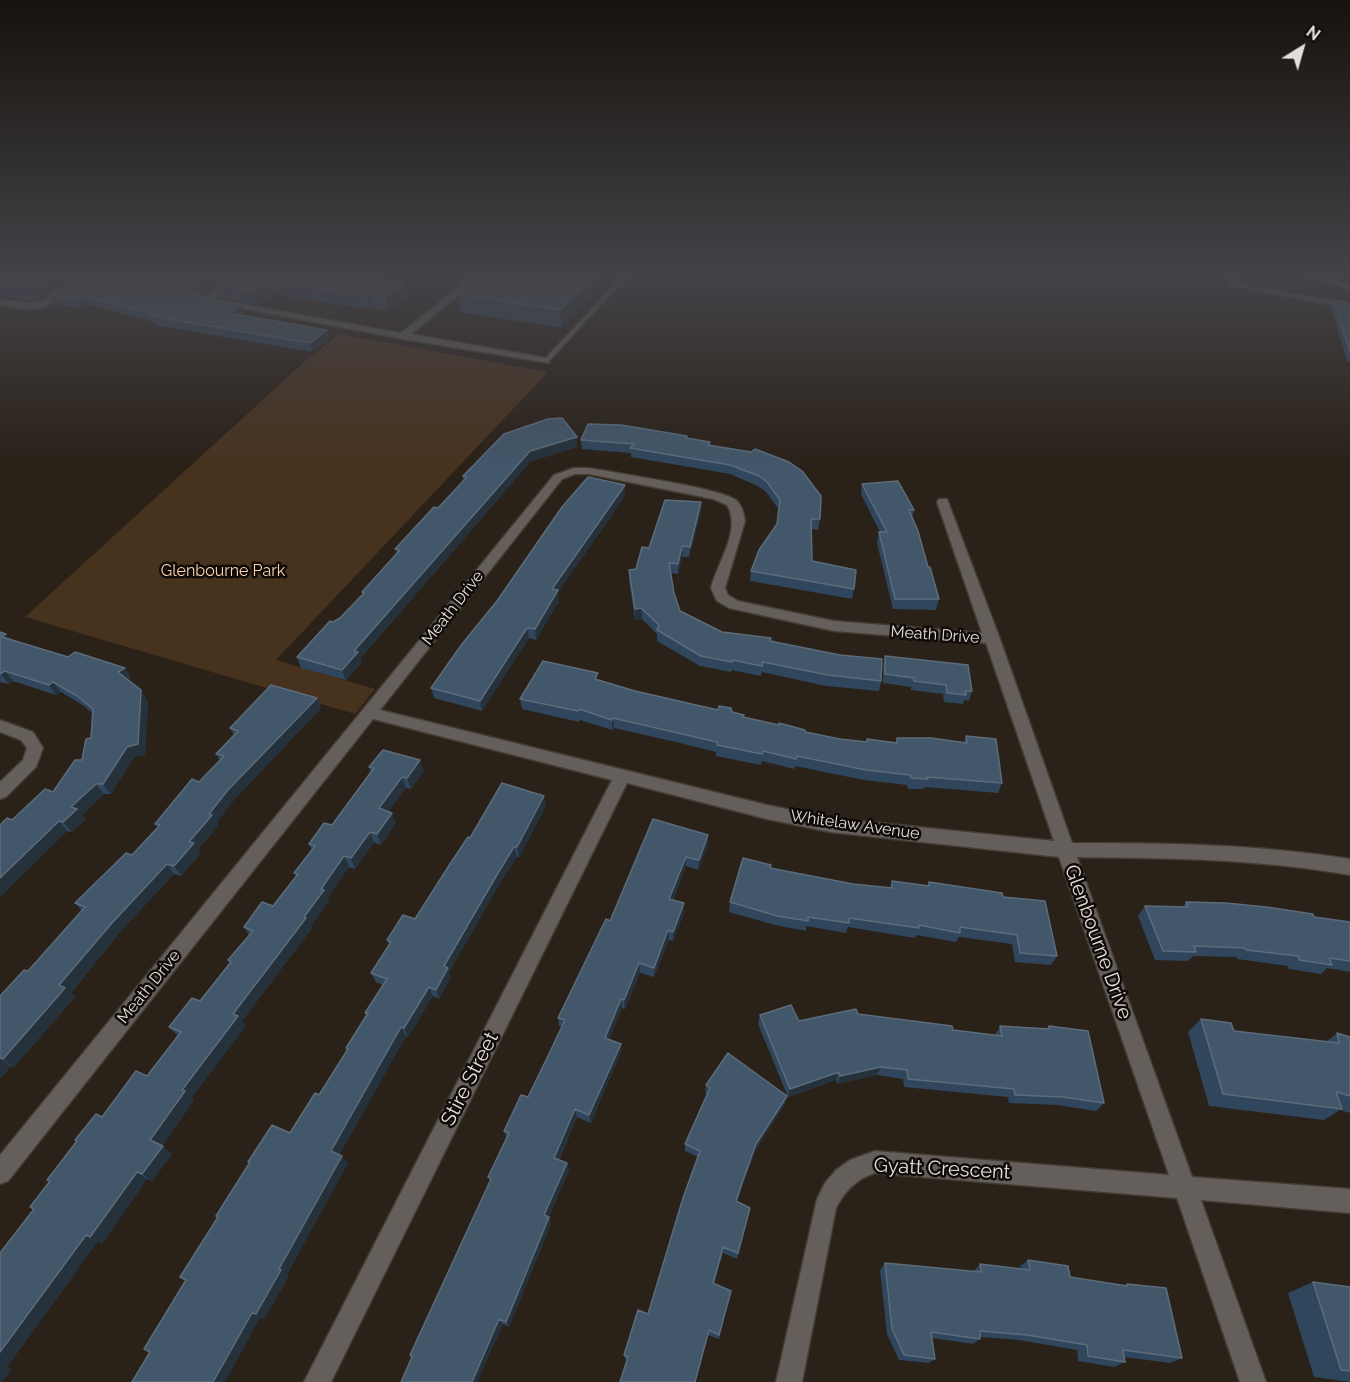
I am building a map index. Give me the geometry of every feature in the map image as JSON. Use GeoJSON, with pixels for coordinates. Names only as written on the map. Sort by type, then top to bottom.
{"type":"FeatureCollection","features":[{"type":"Feature","properties":{"kind":"street"},"geometry":{"type":"LineString","coordinates":[[417,338],[546,361]]}},
{"type":"Feature","properties":{"kind":"street","name":"Meath Drive"},"geometry":{"type":"LineString","coordinates":[[0,1173],[554,480],[574,471],[589,471],[716,496],[732,503],[739,515],[735,540],[718,588],[722,598],[734,605],[834,626],[993,639]]}},
{"type":"Feature","properties":{"kind":"street","name":"Glenbourne Drive"},"geometry":{"type":"LineString","coordinates":[[943,502],[1253,1382]]}},
{"type":"Feature","properties":{"kind":"street","name":"Whitelaw Avenue"},"geometry":{"type":"LineString","coordinates":[[370,713],[767,812],[830,825],[1065,850],[1217,852],[1289,857],[1350,867]]}},
{"type":"Feature","properties":{"kind":"street"},"geometry":{"type":"LineString","coordinates":[[0,726],[27,736],[35,748],[30,763],[0,792]]}},
{"type":"Feature","properties":{"kind":"street","name":"Stire Street"},"geometry":{"type":"LineString","coordinates":[[317,1382],[622,776]]}},
{"type":"Feature","properties":{"kind":"street","name":"Gyatt Crescent"},"geometry":{"type":"LineString","coordinates":[[789,1382],[825,1208],[837,1184],[852,1170],[875,1162],[1350,1201]]}},
{"type":"Feature","properties":{"kind":"lane"},"geometry":{"type":"LineString","coordinates":[[546,361],[567,338]]}},
{"type":"Feature","properties":{"kind":"green space","name":"Glenbourne Park"},"geometry":{"type":"Polygon","coordinates":[[[333,338],[364,338],[548,372],[276,660],[375,689],[355,714],[25,617],[303,363],[333,338]]]}},
{"type":"Feature","properties":{"kind":"building"},"geometry":{"type":"Polygon","coordinates":[[[283,338],[316,338],[310,343],[283,338]]]}},
{"type":"Feature","properties":{"kind":"building"},"geometry":{"type":"Polygon","coordinates":[[[1346,338],[1350,338],[1350,353],[1346,338]]]}},
{"type":"Feature","properties":{"kind":"building"},"geometry":{"type":"Polygon","coordinates":[[[562,418],[577,437],[530,451],[354,651],[358,652],[342,670],[297,657],[330,621],[333,622],[340,618],[364,593],[362,592],[400,550],[395,549],[434,507],[438,508],[467,477],[463,476],[504,434],[548,419],[562,418]]]}},
{"type":"Feature","properties":{"kind":"building"},"geometry":{"type":"Polygon","coordinates":[[[588,424],[621,425],[687,436],[686,438],[710,442],[708,445],[751,452],[755,449],[789,462],[802,471],[821,496],[820,519],[811,519],[812,561],[856,570],[854,589],[751,571],[759,550],[777,524],[780,500],[767,482],[759,476],[730,465],[630,448],[634,444],[581,440],[588,424]]]}},
{"type":"Feature","properties":{"kind":"building"},"geometry":{"type":"Polygon","coordinates":[[[588,477],[625,485],[552,589],[558,590],[535,629],[527,628],[480,701],[431,688],[462,644],[497,601],[562,507],[588,477]]]}},
{"type":"Feature","properties":{"kind":"building"},"geometry":{"type":"Polygon","coordinates":[[[898,481],[914,510],[909,510],[918,531],[939,599],[895,599],[879,532],[887,532],[862,484],[898,481]]]}},
{"type":"Feature","properties":{"kind":"building"},"geometry":{"type":"Polygon","coordinates":[[[665,500],[701,502],[690,547],[682,546],[678,564],[669,563],[674,593],[680,611],[722,632],[771,638],[770,641],[840,655],[882,659],[881,681],[828,675],[763,662],[762,666],[701,656],[657,630],[659,625],[641,608],[635,609],[629,570],[636,569],[642,547],[649,548],[665,500]]]}},
{"type":"Feature","properties":{"kind":"building"},"geometry":{"type":"Polygon","coordinates":[[[0,632],[6,634],[2,637],[68,657],[75,652],[125,668],[118,672],[141,690],[138,744],[127,747],[103,784],[96,784],[71,807],[77,809],[63,822],[59,821],[0,878],[0,825],[7,818],[12,820],[45,789],[53,792],[75,760],[82,760],[86,739],[91,738],[93,709],[77,696],[53,682],[49,685],[5,671],[0,674],[0,632]]]}},
{"type":"Feature","properties":{"kind":"building"},"geometry":{"type":"Polygon","coordinates":[[[885,656],[968,665],[972,691],[965,691],[966,695],[947,693],[946,685],[885,674],[885,656]]]}},
{"type":"Feature","properties":{"kind":"building"},"geometry":{"type":"Polygon","coordinates":[[[543,661],[598,673],[595,679],[635,691],[718,710],[719,706],[731,708],[732,712],[744,715],[743,717],[779,725],[779,723],[805,730],[805,732],[840,739],[867,742],[867,739],[897,743],[897,738],[931,738],[967,743],[966,736],[996,739],[1002,783],[927,777],[928,779],[911,778],[910,775],[866,770],[797,756],[796,759],[763,751],[762,754],[717,745],[717,742],[613,718],[612,720],[579,709],[578,711],[520,699],[543,661]]]}},
{"type":"Feature","properties":{"kind":"building"},"geometry":{"type":"Polygon","coordinates":[[[271,685],[317,698],[227,791],[209,814],[212,815],[189,842],[194,843],[174,866],[167,864],[112,923],[59,985],[65,988],[3,1059],[0,1058],[0,996],[24,970],[28,971],[85,907],[75,903],[126,853],[132,855],[160,825],[155,824],[192,779],[199,782],[224,756],[216,754],[238,731],[230,728],[271,685]]]}},
{"type":"Feature","properties":{"kind":"building"},"geometry":{"type":"Polygon","coordinates":[[[383,750],[420,760],[407,778],[402,777],[379,808],[392,813],[377,834],[370,832],[351,858],[344,856],[321,889],[324,890],[304,917],[306,918],[233,1014],[238,1016],[182,1090],[185,1091],[150,1140],[163,1146],[142,1174],[137,1172],[90,1237],[86,1235],[0,1352],[0,1253],[34,1209],[30,1207],[50,1181],[47,1180],[96,1114],[102,1117],[136,1071],[147,1076],[181,1032],[169,1027],[192,998],[200,1001],[231,962],[228,960],[253,931],[244,927],[262,902],[273,906],[298,874],[294,873],[315,846],[309,844],[324,823],[332,825],[374,768],[369,767],[383,750]]]}},
{"type":"Feature","properties":{"kind":"building"},"geometry":{"type":"Polygon","coordinates":[[[502,783],[544,796],[517,847],[514,847],[498,873],[444,966],[448,968],[436,990],[429,987],[404,1028],[401,1027],[331,1151],[342,1156],[256,1314],[252,1313],[213,1382],[132,1382],[150,1352],[144,1349],[186,1280],[180,1277],[218,1217],[216,1216],[250,1162],[248,1162],[272,1125],[290,1133],[315,1093],[319,1095],[387,979],[371,973],[391,942],[387,940],[403,915],[415,919],[468,837],[470,838],[502,783]]]}},
{"type":"Feature","properties":{"kind":"building"},"geometry":{"type":"Polygon","coordinates":[[[653,819],[708,835],[699,860],[686,857],[669,899],[684,903],[673,932],[668,930],[654,968],[639,963],[624,1000],[621,999],[605,1038],[621,1044],[589,1115],[575,1109],[554,1158],[567,1163],[544,1215],[549,1217],[506,1322],[499,1319],[472,1382],[401,1382],[412,1357],[410,1355],[491,1179],[488,1177],[509,1133],[504,1131],[521,1095],[528,1097],[547,1058],[565,1020],[558,1018],[606,919],[610,921],[653,819]]]}},
{"type":"Feature","properties":{"kind":"building"},"geometry":{"type":"Polygon","coordinates":[[[743,858],[771,865],[770,868],[853,884],[892,888],[892,881],[929,886],[929,882],[1002,893],[1003,897],[1045,901],[1057,956],[1020,953],[1017,935],[960,927],[960,933],[919,925],[919,928],[849,918],[849,923],[808,917],[808,921],[777,916],[730,902],[743,858]]]}},
{"type":"Feature","properties":{"kind":"building"},"geometry":{"type":"Polygon","coordinates":[[[1186,902],[1266,907],[1350,922],[1350,961],[1329,958],[1332,965],[1299,960],[1298,956],[1246,950],[1245,948],[1194,946],[1196,952],[1163,951],[1145,906],[1188,907],[1186,902]]]}},
{"type":"Feature","properties":{"kind":"building"},"geometry":{"type":"Polygon","coordinates":[[[791,1005],[799,1021],[856,1009],[858,1014],[952,1026],[953,1030],[1002,1036],[1000,1026],[1049,1029],[1049,1026],[1088,1031],[1104,1103],[1063,1097],[1015,1095],[1014,1089],[908,1079],[907,1070],[881,1067],[840,1076],[839,1072],[790,1089],[760,1015],[791,1005]]]}},
{"type":"Feature","properties":{"kind":"building"},"geometry":{"type":"Polygon","coordinates":[[[1201,1019],[1231,1023],[1234,1031],[1339,1043],[1337,1033],[1350,1037],[1350,1096],[1336,1092],[1342,1109],[1223,1094],[1201,1019]]]}},
{"type":"Feature","properties":{"kind":"building"},"geometry":{"type":"Polygon","coordinates":[[[728,1053],[787,1096],[756,1144],[736,1201],[750,1208],[738,1253],[723,1247],[713,1283],[731,1291],[719,1335],[709,1330],[695,1382],[620,1382],[628,1357],[624,1355],[638,1310],[648,1314],[683,1198],[700,1151],[685,1144],[710,1088],[706,1085],[728,1053]]]}},
{"type":"Feature","properties":{"kind":"building"},"geometry":{"type":"Polygon","coordinates":[[[1028,1260],[1068,1266],[1070,1277],[1127,1286],[1127,1284],[1166,1288],[1182,1358],[1123,1350],[1125,1362],[1088,1356],[1087,1345],[1027,1335],[980,1331],[980,1339],[931,1332],[935,1359],[904,1355],[892,1329],[885,1263],[981,1272],[980,1264],[1030,1270],[1028,1260]]]}},
{"type":"Feature","properties":{"kind":"building"},"geometry":{"type":"Polygon","coordinates":[[[1313,1282],[1350,1287],[1350,1371],[1341,1370],[1313,1282]]]}}]}
